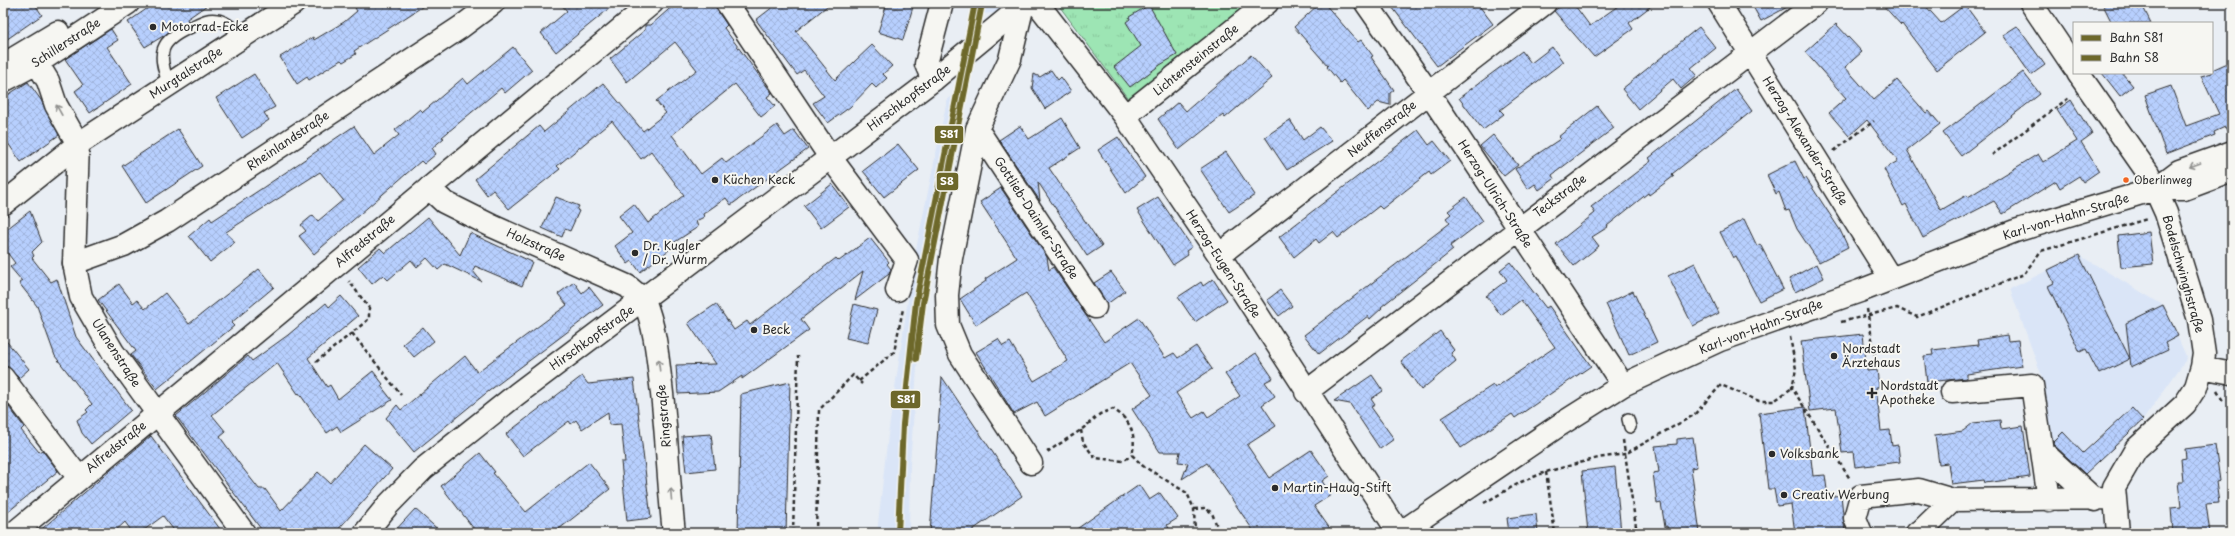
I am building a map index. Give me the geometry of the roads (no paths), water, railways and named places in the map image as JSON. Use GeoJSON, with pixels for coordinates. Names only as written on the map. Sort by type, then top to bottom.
{"type":"FeatureCollection","features":[{"type":"Feature","properties":{"kind":"street","name":"Schillerstraße"},"geometry":{"type":"LineString","coordinates":[[3,65],[106,3]]}},
{"type":"Feature","properties":{"kind":"street","name":"Schillerstraße"},"geometry":{"type":"LineString","coordinates":[[3,82],[37,63],[128,3]]}},
{"type":"Feature","properties":{"kind":"street","name":"Murgtalstraße"},"geometry":{"type":"LineString","coordinates":[[3,204],[78,144],[294,3]]}},
{"type":"Feature","properties":{"kind":"street","name":"Rheinlandstraße"},"geometry":{"type":"LineString","coordinates":[[74,263],[124,245],[167,221],[461,27],[493,3]]}},
{"type":"Feature","properties":{"kind":"street","name":"Alfredstraße"},"geometry":{"type":"LineString","coordinates":[[14,533],[78,478],[652,3]]}},
{"type":"Feature","properties":{"kind":"street"},"geometry":{"type":"LineString","coordinates":[[728,3],[830,158],[907,260],[897,290]]}},
{"type":"Feature","properties":{"kind":"street"},"geometry":{"type":"LineString","coordinates":[[932,80],[926,64],[942,3]]}},
{"type":"Feature","properties":{"kind":"street","name":"Lichtensteinstraße"},"geometry":{"type":"LineString","coordinates":[[1125,116],[1267,3]]}},
{"type":"Feature","properties":{"kind":"street","name":"Herzog-Ulrich-Straße"},"geometry":{"type":"LineString","coordinates":[[1366,3],[1429,93],[1623,386]]}},
{"type":"Feature","properties":{"kind":"street","name":"Neuffenstraße"},"geometry":{"type":"LineString","coordinates":[[1219,255],[1545,3]]}},
{"type":"Feature","properties":{"kind":"street","name":"Herzog-Alexander-Straße"},"geometry":{"type":"LineString","coordinates":[[1719,3],[1891,279]]}},
{"type":"Feature","properties":{"kind":"street","name":"Teckstraße"},"geometry":{"type":"LineString","coordinates":[[1306,392],[1750,51],[1816,3]]}},
{"type":"Feature","properties":{"kind":"street"},"geometry":{"type":"LineString","coordinates":[[2031,3],[2073,66]]}},
{"type":"Feature","properties":{"kind":"street"},"geometry":{"type":"LineString","coordinates":[[1029,4],[1010,60],[977,129],[951,258],[947,295],[948,325],[960,354],[1031,463]]}},
{"type":"Feature","properties":{"kind":"street","name":"Hirschkopfstraße"},"geometry":{"type":"LineString","coordinates":[[365,533],[388,505],[423,469],[517,394],[644,300],[1029,4]]}},
{"type":"Feature","properties":{"kind":"street","name":"Herzog-Eugen-Straße"},"geometry":{"type":"LineString","coordinates":[[1029,4],[1125,116],[1219,255],[1306,392],[1399,533]]}},
{"type":"Feature","properties":{"kind":"street"},"geometry":{"type":"LineString","coordinates":[[37,63],[48,81],[56,105],[78,144]]}},
{"type":"Feature","properties":{"kind":"street"},"geometry":{"type":"LineString","coordinates":[[2082,79],[2148,173],[2155,189]]}},
{"type":"Feature","properties":{"kind":"street","name":"Gottlieb-Daimler-Straße"},"geometry":{"type":"LineString","coordinates":[[977,129],[1095,307]]}},
{"type":"Feature","properties":{"kind":"street","name":"Ulanenstraße"},"geometry":{"type":"LineString","coordinates":[[78,144],[74,263],[81,297],[113,352],[244,533]]}},
{"type":"Feature","properties":{"kind":"street","name":"Karl-von-Hahn-Straße"},"geometry":{"type":"LineString","coordinates":[[2155,189],[2179,171],[2232,152]]}},
{"type":"Feature","properties":{"kind":"street","name":"Karl-von-Hahn-Straße"},"geometry":{"type":"LineString","coordinates":[[1399,533],[1558,426],[1623,386],[1720,340],[1788,327],[1891,279],[2015,231],[2155,189],[2184,189],[2232,171]]}},
{"type":"Feature","properties":{"kind":"street","name":"Holzstraße"},"geometry":{"type":"LineString","coordinates":[[429,188],[444,202],[492,226],[628,286],[644,300]]}},
{"type":"Feature","properties":{"kind":"street","name":"Bodelschwinghstraße"},"geometry":{"type":"LineString","coordinates":[[2118,533],[2105,499],[2114,487],[2136,449],[2185,404],[2196,387],[2204,354],[2199,320],[2166,213],[2155,189]]}},
{"type":"Feature","properties":{"kind":"street","name":"Ringstraße"},"geometry":{"type":"LineString","coordinates":[[644,300],[651,319],[656,341],[674,533]]}},
{"type":"Feature","properties":{"kind":"street"},"geometry":{"type":"LineString","coordinates":[[2202,367],[2232,374]]}},
{"type":"Feature","properties":{"kind":"street","name":"Alfredstraße"},"geometry":{"type":"LineString","coordinates":[[3,378],[78,478]]}},
{"type":"Feature","properties":{"kind":"street"},"geometry":{"type":"LineString","coordinates":[[1952,392],[2032,385],[2049,500]]}},
{"type":"Feature","properties":{"kind":"street"},"geometry":{"type":"LineString","coordinates":[[2042,451],[2105,499]]}},
{"type":"Feature","properties":{"kind":"street"},"geometry":{"type":"LineString","coordinates":[[1861,533],[1855,518],[1861,496],[1919,490],[1953,500],[2105,499]]}},
{"type":"Feature","properties":{"kind":"street"},"geometry":{"type":"LineString","coordinates":[[1917,533],[1919,533],[1953,500]]}},
{"type":"Feature","properties":{"kind":"lane"},"geometry":{"type":"LineString","coordinates":[[169,85],[163,70],[162,56],[164,46],[173,35],[207,19],[219,20],[243,36]]}},
{"type":"Feature","properties":{"kind":"rail line","name":"S81"},"geometry":{"type":"LineString","coordinates":[[898,533],[903,424],[916,302],[975,3]]}},
{"type":"Feature","properties":{"kind":"rail line","name":"S8"},"geometry":{"type":"LineString","coordinates":[[916,359],[923,303],[982,4]]}},
{"type":"Feature","properties":{"kind":"place","name":"Motorrad-Ecke"},"geometry":{"type":"Point","coordinates":[153,27]}},
{"type":"Feature","properties":{"kind":"place","name":"Küchen Keck"},"geometry":{"type":"Point","coordinates":[715,180]}},
{"type":"Feature","properties":{"kind":"place","name":"Oberlinweg"},"geometry":{"type":"Point","coordinates":[2126,180]}},
{"type":"Feature","properties":{"kind":"place","name":"Dr. Kugler / Dr. Wurm"},"geometry":{"type":"Point","coordinates":[635,253]}},
{"type":"Feature","properties":{"kind":"place","name":"Beck"},"geometry":{"type":"Point","coordinates":[754,330]}},
{"type":"Feature","properties":{"kind":"place","name":"Nordstadt Ärztehaus"},"geometry":{"type":"Point","coordinates":[1834,356]}},
{"type":"Feature","properties":{"kind":"place","name":"Nordstadt Apotheke"},"geometry":{"type":"Point","coordinates":[1872,393]}},
{"type":"Feature","properties":{"kind":"place","name":"Volksbank"},"geometry":{"type":"Point","coordinates":[1772,454]}},
{"type":"Feature","properties":{"kind":"place","name":"Martin-Haug-Stift"},"geometry":{"type":"Point","coordinates":[1275,488]}},
{"type":"Feature","properties":{"kind":"place","name":"Creativ Werbung"},"geometry":{"type":"Point","coordinates":[1784,495]}}]}
